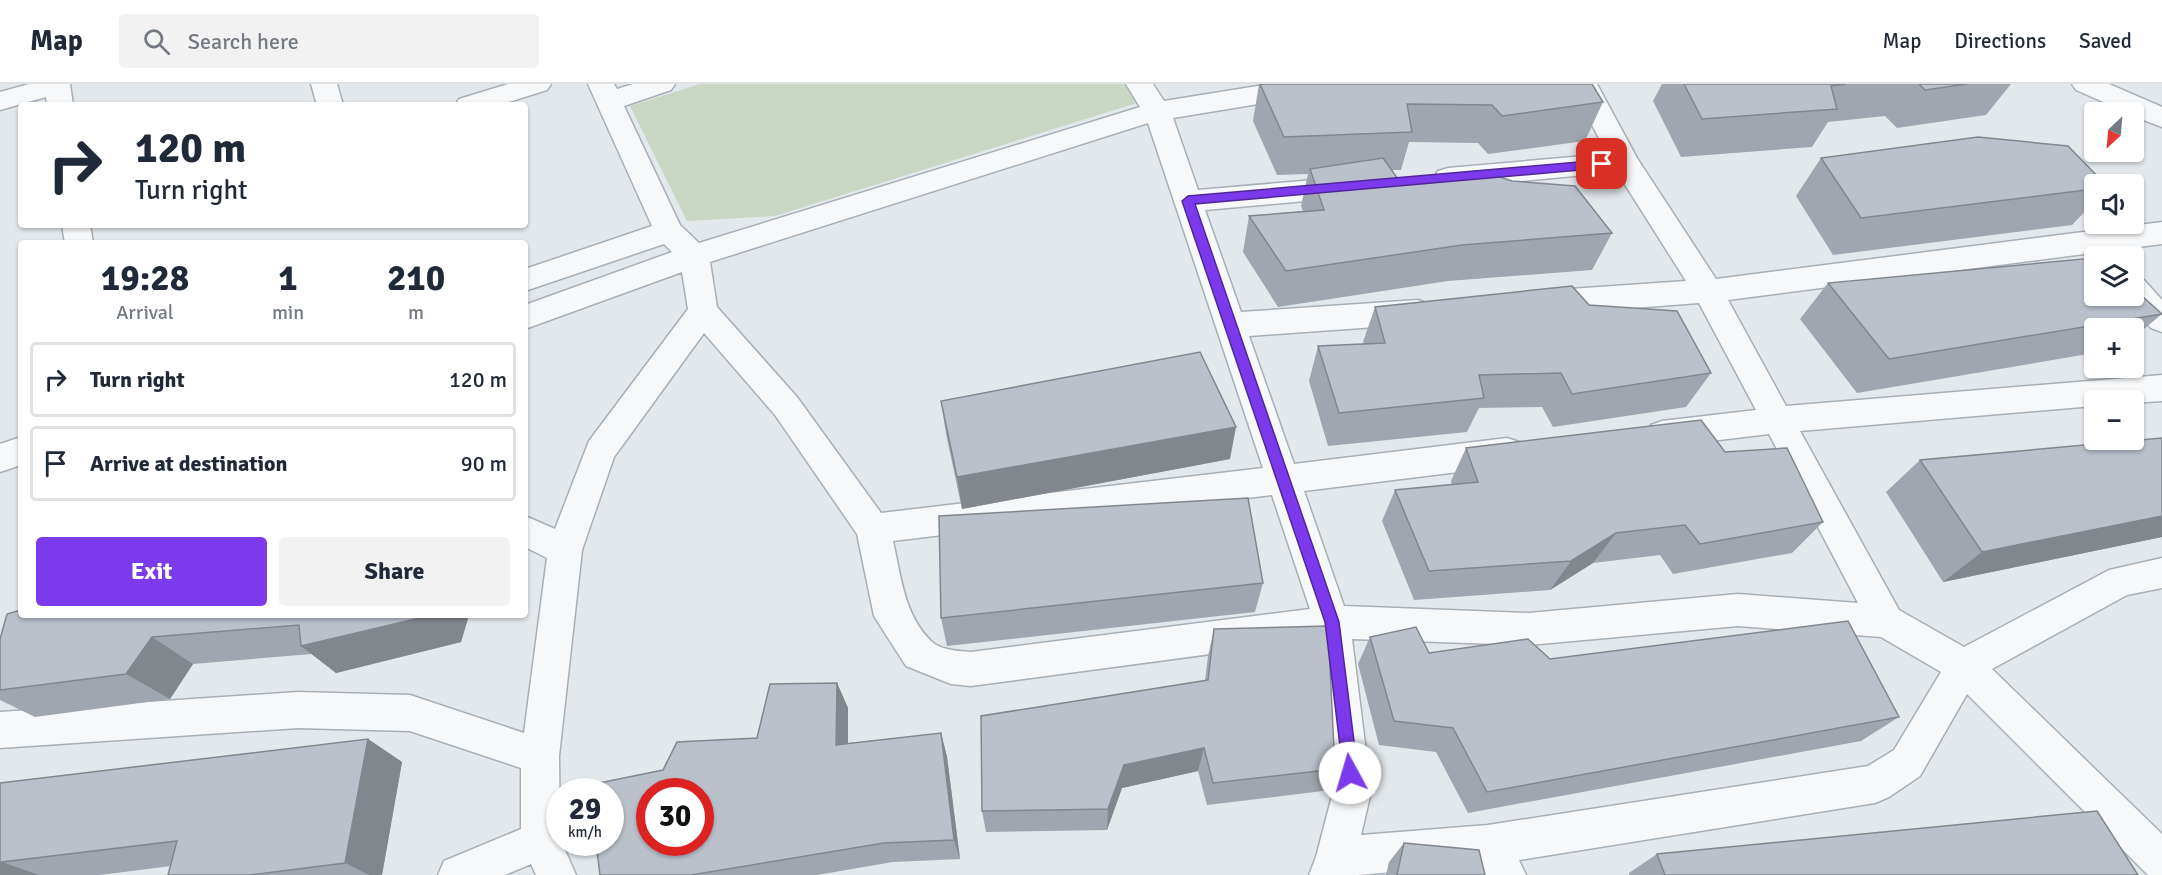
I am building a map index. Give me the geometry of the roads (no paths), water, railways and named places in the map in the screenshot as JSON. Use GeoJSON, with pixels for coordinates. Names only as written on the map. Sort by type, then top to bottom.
{"type":"FeatureCollection","features":[{"type":"Feature","properties":{"kind":"street"},"geometry":{"type":"LineString","coordinates":[[324,84],[329,102]]}},
{"type":"Feature","properties":{"kind":"street"},"geometry":{"type":"LineString","coordinates":[[478,102],[538,84]]}},
{"type":"Feature","properties":{"kind":"street"},"geometry":{"type":"LineString","coordinates":[[662,84],[605,93],[669,231],[694,256],[703,311],[786,406],[873,529],[892,616],[919,654],[951,667],[971,669],[1332,622],[1529,629],[1738,610],[1886,621],[1964,666],[2162,861]]}},
{"type":"Feature","properties":{"kind":"street"},"geometry":{"type":"LineString","coordinates":[[1139,84],[1156,111],[1332,622],[1352,792],[1332,866],[1497,860],[1875,784],[1907,763],[1964,666],[2121,581],[2162,573]]}},
{"type":"Feature","properties":{"kind":"street"},"geometry":{"type":"LineString","coordinates":[[528,316],[694,256],[1156,111],[1326,84]]}},
{"type":"Feature","properties":{"kind":"street"},"geometry":{"type":"LineString","coordinates":[[1584,84],[1625,162],[1708,291],[1886,621]]}},
{"type":"Feature","properties":{"kind":"street"},"geometry":{"type":"LineString","coordinates":[[2085,84],[2162,118]]}},
{"type":"Feature","properties":{"kind":"street"},"geometry":{"type":"LineString","coordinates":[[0,101],[59,91]]}},
{"type":"Feature","properties":{"kind":"street"},"geometry":{"type":"LineString","coordinates":[[1424,180],[1625,162]]}},
{"type":"Feature","properties":{"kind":"street"},"geometry":{"type":"LineString","coordinates":[[1188,201],[1377,184]]}},
{"type":"Feature","properties":{"kind":"street"},"geometry":{"type":"LineString","coordinates":[[528,279],[669,231]]}},
{"type":"Feature","properties":{"kind":"street"},"geometry":{"type":"LineString","coordinates":[[2111,246],[2162,233]]}},
{"type":"Feature","properties":{"kind":"street"},"geometry":{"type":"LineString","coordinates":[[1517,304],[1708,291],[2084,251]]}},
{"type":"Feature","properties":{"kind":"street"},"geometry":{"type":"LineString","coordinates":[[2144,300],[2162,320]]}},
{"type":"Feature","properties":{"kind":"street"},"geometry":{"type":"LineString","coordinates":[[1230,325],[1445,310]]}},
{"type":"Feature","properties":{"kind":"street"},"geometry":{"type":"LineString","coordinates":[[556,875],[541,840],[540,756],[565,549],[600,451],[703,311]]}},
{"type":"Feature","properties":{"kind":"street"},"geometry":{"type":"LineString","coordinates":[[1636,437],[1778,420],[2162,388]]}},
{"type":"Feature","properties":{"kind":"street"},"geometry":{"type":"LineString","coordinates":[[873,529],[1530,450]]}},
{"type":"Feature","properties":{"kind":"street"},"geometry":{"type":"LineString","coordinates":[[0,458],[18,452]]}},
{"type":"Feature","properties":{"kind":"street"},"geometry":{"type":"LineString","coordinates":[[528,532],[565,549]]}},
{"type":"Feature","properties":{"kind":"street"},"geometry":{"type":"LineString","coordinates":[[0,730],[298,710],[410,713],[540,756]]}},
{"type":"Feature","properties":{"kind":"street"},"geometry":{"type":"LineString","coordinates":[[458,875],[541,840]]}}]}
